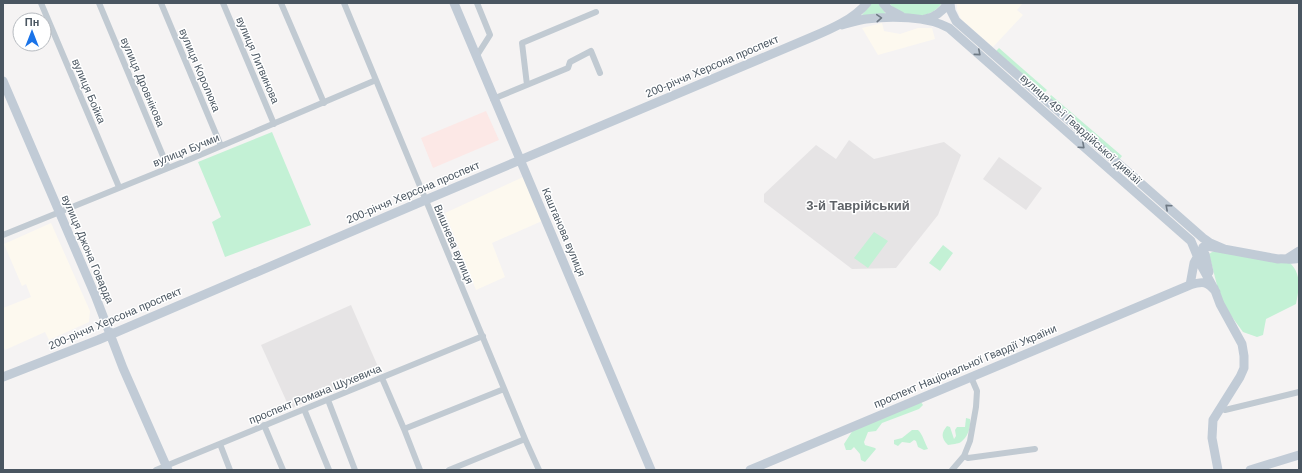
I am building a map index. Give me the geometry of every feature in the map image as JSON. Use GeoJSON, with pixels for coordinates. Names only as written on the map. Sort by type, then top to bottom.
{"type":"FeatureCollection","features":[{"type":"Feature","properties":{"kind":"street","name":"вулиця Бойка"},"geometry":{"type":"LineString","coordinates":[[41,3],[119,187]]}},
{"type":"Feature","properties":{"kind":"street","name":"вулиця Дровнікова"},"geometry":{"type":"LineString","coordinates":[[99,3],[168,168]]}},
{"type":"Feature","properties":{"kind":"street","name":"вулиця Королюка"},"geometry":{"type":"LineString","coordinates":[[161,3],[221,146]]}},
{"type":"Feature","properties":{"kind":"street","name":"вулиця Литвинова"},"geometry":{"type":"LineString","coordinates":[[223,3],[274,124]]}},
{"type":"Feature","properties":{"kind":"street"},"geometry":{"type":"LineString","coordinates":[[281,3],[324,103]]}},
{"type":"Feature","properties":{"kind":"street","name":"Вишнева вулиця"},"geometry":{"type":"LineString","coordinates":[[344,3],[424,200],[539,470]]}},
{"type":"Feature","properties":{"kind":"street","name":"Каштанова вулиця"},"geometry":{"type":"LineString","coordinates":[[454,3],[651,470]]}},
{"type":"Feature","properties":{"kind":"street"},"geometry":{"type":"LineString","coordinates":[[476,57],[490,35],[477,3]]}},
{"type":"Feature","properties":{"kind":"street"},"geometry":{"type":"LineString","coordinates":[[832,28],[863,8],[867,3]]}},
{"type":"Feature","properties":{"kind":"street"},"geometry":{"type":"LineString","coordinates":[[883,3],[888,9],[907,19]]}},
{"type":"Feature","properties":{"kind":"street"},"geometry":{"type":"LineString","coordinates":[[919,20],[930,18],[939,13],[949,3]]}},
{"type":"Feature","properties":{"kind":"street","name":"вулиця 49-ї Гвардійської дивізії"},"geometry":{"type":"LineString","coordinates":[[949,3],[956,21],[1081,130],[1201,252]]}},
{"type":"Feature","properties":{"kind":"street"},"geometry":{"type":"LineString","coordinates":[[527,85],[522,43],[596,12]]}},
{"type":"Feature","properties":{"kind":"street","name":"вулиця 49-ї Гвардійської дивізії"},"geometry":{"type":"LineString","coordinates":[[832,28],[864,19],[892,17],[934,21],[949,28],[1154,210],[1164,214],[1201,252]]}},
{"type":"Feature","properties":{"kind":"street","name":"200-річчя Херсона проспект"},"geometry":{"type":"LineString","coordinates":[[3,377],[110,334],[832,28]]}},
{"type":"Feature","properties":{"kind":"street"},"geometry":{"type":"LineString","coordinates":[[494,99],[568,68],[570,62],[591,51],[600,73]]}},
{"type":"Feature","properties":{"kind":"street"},"geometry":{"type":"LineString","coordinates":[[1001,61],[1001,68],[1031,95],[1032,101],[1041,103],[1069,128],[1081,130]]}},
{"type":"Feature","properties":{"kind":"street","name":"вулиця Бучми"},"geometry":{"type":"LineString","coordinates":[[3,235],[274,124],[376,80]]}},
{"type":"Feature","properties":{"kind":"street","name":"вулиця Джона Говарда"},"geometry":{"type":"LineString","coordinates":[[3,81],[123,368],[167,468]]}},
{"type":"Feature","properties":{"kind":"street"},"geometry":{"type":"LineString","coordinates":[[1190,285],[1198,276],[1201,252],[1210,243],[1224,249],[1278,259],[1288,258],[1295,260],[1299,258]]}},
{"type":"Feature","properties":{"kind":"street"},"geometry":{"type":"LineString","coordinates":[[1288,258],[1299,251]]}},
{"type":"Feature","properties":{"kind":"street"},"geometry":{"type":"LineString","coordinates":[[1201,252],[1220,304],[1242,344],[1244,356],[1244,368],[1240,377],[1222,408],[1215,416],[1212,425],[1212,438],[1218,470]]}},
{"type":"Feature","properties":{"kind":"street"},"geometry":{"type":"LineString","coordinates":[[1190,285],[1204,282],[1211,286],[1216,292]]}},
{"type":"Feature","properties":{"kind":"street","name":"проспект Національної Гвардії України"},"geometry":{"type":"LineString","coordinates":[[750,470],[1190,285]]}},
{"type":"Feature","properties":{"kind":"street","name":"проспект Романа Шухевича"},"geometry":{"type":"LineString","coordinates":[[156,470],[167,468],[264,425],[483,336]]}},
{"type":"Feature","properties":{"kind":"street"},"geometry":{"type":"LineString","coordinates":[[952,470],[964,456],[970,441],[976,407],[977,390],[971,377]]}},
{"type":"Feature","properties":{"kind":"street"},"geometry":{"type":"LineString","coordinates":[[382,378],[420,470]]}},
{"type":"Feature","properties":{"kind":"street"},"geometry":{"type":"LineString","coordinates":[[404,429],[504,389]]}},
{"type":"Feature","properties":{"kind":"street"},"geometry":{"type":"LineString","coordinates":[[1222,408],[1225,410],[1299,392]]}},
{"type":"Feature","properties":{"kind":"street"},"geometry":{"type":"LineString","coordinates":[[328,400],[355,470]]}},
{"type":"Feature","properties":{"kind":"street"},"geometry":{"type":"LineString","coordinates":[[304,409],[329,470]]}},
{"type":"Feature","properties":{"kind":"street"},"geometry":{"type":"LineString","coordinates":[[264,425],[284,470]]}},
{"type":"Feature","properties":{"kind":"street"},"geometry":{"type":"LineString","coordinates":[[449,470],[525,439]]}},
{"type":"Feature","properties":{"kind":"street"},"geometry":{"type":"LineString","coordinates":[[220,444],[230,470]]}},
{"type":"Feature","properties":{"kind":"street"},"geometry":{"type":"LineString","coordinates":[[964,456],[968,458],[1036,449]]}},
{"type":"Feature","properties":{"kind":"street"},"geometry":{"type":"LineString","coordinates":[[1250,470],[1299,455]]}},
{"type":"Feature","properties":{"kind":"shaded area"},"geometry":{"type":"Polygon","coordinates":[[[1023,3],[1017,10],[1023,15],[993,47],[961,19],[957,10],[957,4],[1023,3]]]}},
{"type":"Feature","properties":{"kind":"shaded area"},"geometry":{"type":"Polygon","coordinates":[[[882,23],[884,31],[900,34],[918,28],[932,28],[935,39],[878,55],[862,28],[882,23]]]}},
{"type":"Feature","properties":{"kind":"shaded area"},"geometry":{"type":"Polygon","coordinates":[[[486,111],[499,140],[433,168],[421,138],[486,111]]]}},
{"type":"Feature","properties":{"kind":"shaded area"},"geometry":{"type":"Polygon","coordinates":[[[849,140],[874,159],[944,142],[961,155],[938,215],[896,268],[852,269],[764,202],[764,194],[816,145],[836,159],[849,140]]]}},
{"type":"Feature","properties":{"kind":"shaded area"},"geometry":{"type":"Polygon","coordinates":[[[999,157],[1042,188],[1026,210],[983,179],[999,157]]]}},
{"type":"Feature","properties":{"kind":"shaded area"},"geometry":{"type":"Polygon","coordinates":[[[523,177],[542,221],[492,243],[505,277],[476,290],[445,213],[523,177]]]}},
{"type":"Feature","properties":{"kind":"shaded area"},"geometry":{"type":"Polygon","coordinates":[[[51,223],[90,311],[89,322],[49,340],[45,332],[5,350],[3,346],[3,308],[31,297],[26,284],[22,286],[4,244],[51,223]]]}},
{"type":"Feature","properties":{"kind":"shaded area"},"geometry":{"type":"Polygon","coordinates":[[[351,305],[379,369],[290,409],[261,345],[351,305]]]}},
{"type":"Feature","properties":{"kind":"green space"},"geometry":{"type":"Polygon","coordinates":[[[872,3],[878,3],[886,14],[861,16],[872,3]]]}},
{"type":"Feature","properties":{"kind":"green space"},"geometry":{"type":"Polygon","coordinates":[[[889,3],[942,3],[932,12],[919,16],[902,13],[889,3]]]}},
{"type":"Feature","properties":{"kind":"green space"},"geometry":{"type":"Polygon","coordinates":[[[999,48],[1047,90],[1044,93],[996,51],[999,48]]]}},
{"type":"Feature","properties":{"kind":"green space"},"geometry":{"type":"Polygon","coordinates":[[[1051,95],[1122,156],[1119,160],[1049,98],[1051,95]]]}},
{"type":"Feature","properties":{"kind":"green space"},"geometry":{"type":"Polygon","coordinates":[[[272,132],[311,225],[225,257],[212,222],[221,217],[198,162],[272,132]]]}},
{"type":"Feature","properties":{"kind":"green space"},"geometry":{"type":"Polygon","coordinates":[[[874,232],[888,241],[868,268],[854,258],[874,232]]]}},
{"type":"Feature","properties":{"kind":"green space"},"geometry":{"type":"Polygon","coordinates":[[[943,245],[953,253],[940,271],[929,263],[943,245]]]}},
{"type":"Feature","properties":{"kind":"green space"},"geometry":{"type":"Polygon","coordinates":[[[1217,251],[1290,263],[1294,268],[1299,282],[1296,304],[1266,319],[1263,335],[1257,337],[1243,332],[1224,306],[1219,293],[1209,254],[1217,251]]]}},
{"type":"Feature","properties":{"kind":"green space"},"geometry":{"type":"Polygon","coordinates":[[[921,402],[923,405],[919,409],[882,423],[876,431],[868,432],[864,442],[865,445],[876,449],[865,462],[861,460],[860,454],[854,447],[851,450],[846,450],[844,444],[853,430],[921,402]]]}},
{"type":"Feature","properties":{"kind":"green space"},"geometry":{"type":"Polygon","coordinates":[[[966,418],[970,419],[970,422],[966,437],[960,443],[948,445],[943,438],[943,433],[947,426],[950,427],[954,439],[956,436],[955,430],[957,427],[965,427],[966,418]]]}},
{"type":"Feature","properties":{"kind":"green space"},"geometry":{"type":"Polygon","coordinates":[[[912,430],[919,431],[928,449],[924,450],[918,447],[916,441],[914,440],[910,443],[902,442],[898,446],[894,444],[894,440],[902,438],[912,430]]]}},
{"type":"Feature","properties":{"kind":"district","name":"3-й Таврійський"},"geometry":{"type":"Point","coordinates":[858,205]}}]}
